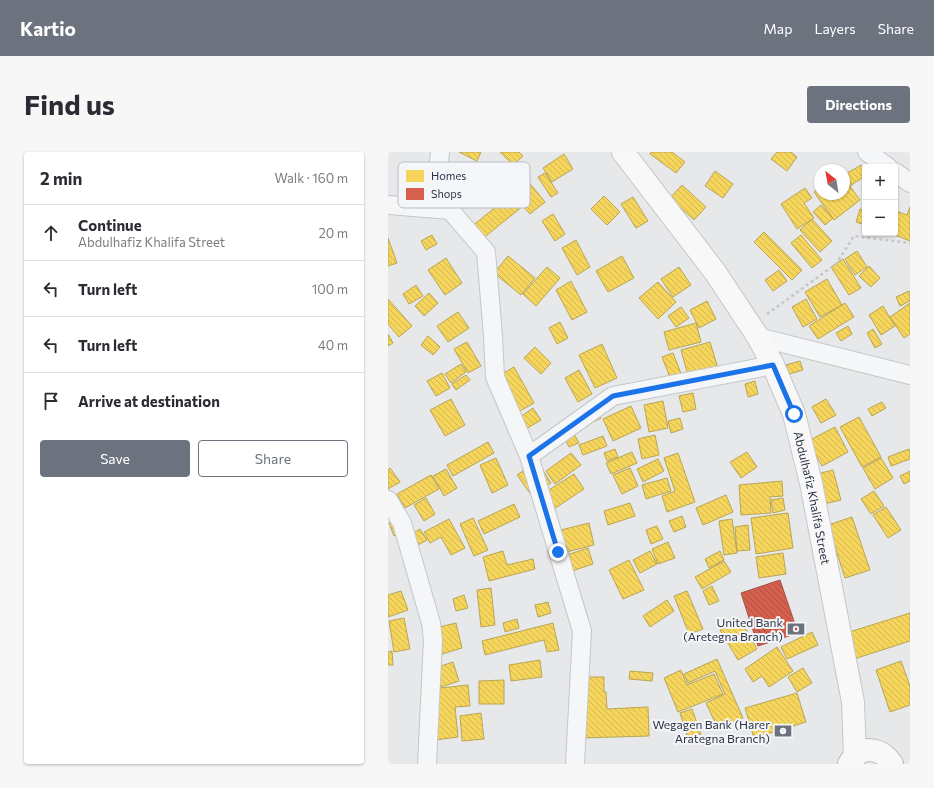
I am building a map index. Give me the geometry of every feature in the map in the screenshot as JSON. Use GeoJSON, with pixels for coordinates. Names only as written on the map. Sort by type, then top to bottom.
{"type":"FeatureCollection","features":[{"type":"Feature","properties":{"kind":"main road","name":"Abdulhafiz Khalifa Street"},"geometry":{"type":"LineString","coordinates":[[630,154],[715,272],[755,331],[773,365],[794,414],[812,491],[853,702]]}},
{"type":"Feature","properties":{"kind":"main road"},"geometry":{"type":"LineString","coordinates":[[853,702],[875,751]]}},
{"type":"Feature","properties":{"kind":"main road"},"geometry":{"type":"LineString","coordinates":[[850,762],[853,702]]}},
{"type":"Feature","properties":{"kind":"main road"},"geometry":{"type":"LineString","coordinates":[[850,762],[861,752],[875,751],[882,753],[892,764]]}},
{"type":"Feature","properties":{"kind":"street"},"geometry":{"type":"LineString","coordinates":[[439,162],[440,152]]}},
{"type":"Feature","properties":{"kind":"street"},"geometry":{"type":"LineString","coordinates":[[867,152],[884,164]]}},
{"type":"Feature","properties":{"kind":"street"},"geometry":{"type":"LineString","coordinates":[[898,174],[910,183]]}},
{"type":"Feature","properties":{"kind":"street"},"geometry":{"type":"LineString","coordinates":[[388,205],[398,206]]}},
{"type":"Feature","properties":{"kind":"street"},"geometry":{"type":"LineString","coordinates":[[425,208],[450,210],[486,252],[495,377],[529,456],[582,631],[575,764]]}},
{"type":"Feature","properties":{"kind":"street"},"geometry":{"type":"LineString","coordinates":[[755,331],[910,375]]}},
{"type":"Feature","properties":{"kind":"street"},"geometry":{"type":"LineString","coordinates":[[529,456],[613,396],[773,365]]}},
{"type":"Feature","properties":{"kind":"street"},"geometry":{"type":"LineString","coordinates":[[388,500],[402,523],[432,623],[433,640],[427,764]]}},
{"type":"Feature","properties":{"kind":"path"},"geometry":{"type":"LineString","coordinates":[[755,331],[836,264],[854,236],[910,243]]}},
{"type":"Feature","properties":{"kind":"building: Homes"},"geometry":{"type":"Polygon","coordinates":[[[459,152],[481,152],[477,161],[459,152]]]}},
{"type":"Feature","properties":{"kind":"building: Homes"},"geometry":{"type":"Polygon","coordinates":[[[500,152],[519,152],[523,156],[516,162],[510,162],[500,152]]]}},
{"type":"Feature","properties":{"kind":"building: Homes"},"geometry":{"type":"Polygon","coordinates":[[[651,152],[672,152],[685,162],[676,173],[650,154],[651,152]]]}},
{"type":"Feature","properties":{"kind":"building: Homes"},"geometry":{"type":"Polygon","coordinates":[[[777,152],[791,152],[797,157],[787,171],[771,159],[777,152]]]}},
{"type":"Feature","properties":{"kind":"building: Homes"},"geometry":{"type":"Polygon","coordinates":[[[564,154],[573,169],[552,182],[543,168],[564,154]]]}},
{"type":"Feature","properties":{"kind":"building: Homes"},"geometry":{"type":"Polygon","coordinates":[[[861,165],[862,167],[862,178],[850,186],[850,171],[861,165]]]}},
{"type":"Feature","properties":{"kind":"building: Homes"},"geometry":{"type":"Polygon","coordinates":[[[715,171],[733,184],[723,198],[705,186],[715,171]]]}},
{"type":"Feature","properties":{"kind":"building: Homes"},"geometry":{"type":"Polygon","coordinates":[[[545,173],[558,193],[551,197],[538,177],[545,173]]]}},
{"type":"Feature","properties":{"kind":"building: Homes"},"geometry":{"type":"Polygon","coordinates":[[[530,183],[545,202],[530,214],[525,208],[530,208],[530,183]]]}},
{"type":"Feature","properties":{"kind":"building: Homes"},"geometry":{"type":"Polygon","coordinates":[[[682,185],[706,207],[694,220],[670,198],[682,185]]]}},
{"type":"Feature","properties":{"kind":"building: Homes"},"geometry":{"type":"Polygon","coordinates":[[[850,186],[860,200],[834,220],[820,200],[850,200],[850,186]]]}},
{"type":"Feature","properties":{"kind":"building: Homes"},"geometry":{"type":"Polygon","coordinates":[[[805,188],[812,198],[804,203],[814,218],[797,229],[781,204],[805,188]]]}},
{"type":"Feature","properties":{"kind":"building: Homes"},"geometry":{"type":"Polygon","coordinates":[[[604,196],[620,212],[607,225],[591,209],[604,196]]]}},
{"type":"Feature","properties":{"kind":"building: Homes"},"geometry":{"type":"Polygon","coordinates":[[[633,197],[648,221],[636,228],[621,204],[633,197]]]}},
{"type":"Feature","properties":{"kind":"building: Homes"},"geometry":{"type":"Polygon","coordinates":[[[821,205],[833,218],[825,225],[813,212],[821,205]]]}},
{"type":"Feature","properties":{"kind":"building: Homes"},"geometry":{"type":"Polygon","coordinates":[[[910,207],[910,241],[898,236],[898,212],[907,215],[910,207]]]}},
{"type":"Feature","properties":{"kind":"building: Homes"},"geometry":{"type":"Polygon","coordinates":[[[495,208],[521,208],[476,244],[466,231],[495,208]]]}},
{"type":"Feature","properties":{"kind":"building: Homes"},"geometry":{"type":"Polygon","coordinates":[[[860,209],[862,209],[862,224],[856,222],[860,209]]]}},
{"type":"Feature","properties":{"kind":"building: Homes"},"geometry":{"type":"Polygon","coordinates":[[[553,214],[565,234],[555,241],[542,221],[553,214]]]}},
{"type":"Feature","properties":{"kind":"building: Homes"},"geometry":{"type":"Polygon","coordinates":[[[812,219],[832,241],[820,252],[800,230],[812,219]]]}},
{"type":"Feature","properties":{"kind":"building: Homes"},"geometry":{"type":"Polygon","coordinates":[[[764,232],[802,270],[792,280],[754,242],[764,232]]]}},
{"type":"Feature","properties":{"kind":"building: Homes"},"geometry":{"type":"Polygon","coordinates":[[[432,235],[437,244],[426,250],[421,241],[432,235]]]}},
{"type":"Feature","properties":{"kind":"building: Homes"},"geometry":{"type":"Polygon","coordinates":[[[801,235],[822,260],[812,268],[791,243],[801,235]]]}},
{"type":"Feature","properties":{"kind":"building: Homes"},"geometry":{"type":"Polygon","coordinates":[[[388,238],[397,263],[388,266],[388,238]]]}},
{"type":"Feature","properties":{"kind":"building: Homes"},"geometry":{"type":"Polygon","coordinates":[[[576,240],[590,267],[577,275],[562,248],[576,240]]]}},
{"type":"Feature","properties":{"kind":"building: Homes"},"geometry":{"type":"Polygon","coordinates":[[[857,251],[867,267],[855,275],[845,259],[857,251]]]}},
{"type":"Feature","properties":{"kind":"building: Homes"},"geometry":{"type":"Polygon","coordinates":[[[508,256],[535,278],[521,295],[494,273],[508,256]]]}},
{"type":"Feature","properties":{"kind":"building: Homes"},"geometry":{"type":"Polygon","coordinates":[[[622,256],[634,278],[608,292],[596,271],[622,256]]]}},
{"type":"Feature","properties":{"kind":"building: Homes"},"geometry":{"type":"Polygon","coordinates":[[[446,258],[462,283],[445,295],[428,270],[446,258]]]}},
{"type":"Feature","properties":{"kind":"building: Homes"},"geometry":{"type":"Polygon","coordinates":[[[843,259],[861,288],[849,295],[831,267],[843,259]]]}},
{"type":"Feature","properties":{"kind":"building: Homes"},"geometry":{"type":"Polygon","coordinates":[[[869,266],[880,278],[871,287],[859,276],[869,266]]]}},
{"type":"Feature","properties":{"kind":"building: Homes"},"geometry":{"type":"Polygon","coordinates":[[[547,267],[560,278],[536,306],[523,294],[547,267]]]}},
{"type":"Feature","properties":{"kind":"building: Homes"},"geometry":{"type":"Polygon","coordinates":[[[679,267],[691,285],[673,297],[661,279],[679,267]]]}},
{"type":"Feature","properties":{"kind":"building: Homes"},"geometry":{"type":"Polygon","coordinates":[[[779,270],[787,281],[773,291],[765,280],[779,270]]]}},
{"type":"Feature","properties":{"kind":"building: Homes"},"geometry":{"type":"Polygon","coordinates":[[[827,279],[842,305],[820,317],[805,292],[827,279]]]}},
{"type":"Feature","properties":{"kind":"building: Homes"},"geometry":{"type":"Polygon","coordinates":[[[571,281],[587,312],[572,320],[556,290],[571,281]]]}},
{"type":"Feature","properties":{"kind":"building: Homes"},"geometry":{"type":"Polygon","coordinates":[[[658,282],[676,302],[658,319],[639,298],[658,282]]]}},
{"type":"Feature","properties":{"kind":"building: Homes"},"geometry":{"type":"Polygon","coordinates":[[[416,285],[423,296],[409,304],[403,294],[416,285]]]}},
{"type":"Feature","properties":{"kind":"building: Homes"},"geometry":{"type":"Polygon","coordinates":[[[909,291],[910,301],[900,306],[896,297],[909,291]]]}},
{"type":"Feature","properties":{"kind":"building: Homes"},"geometry":{"type":"Polygon","coordinates":[[[429,293],[438,303],[424,316],[415,306],[429,293]]]}},
{"type":"Feature","properties":{"kind":"building: Homes"},"geometry":{"type":"Polygon","coordinates":[[[388,299],[412,326],[399,337],[388,324],[388,299]]]}},
{"type":"Feature","properties":{"kind":"building: Homes"},"geometry":{"type":"Polygon","coordinates":[[[806,299],[817,319],[803,327],[792,307],[806,299]]]}},
{"type":"Feature","properties":{"kind":"building: Homes"},"geometry":{"type":"Polygon","coordinates":[[[707,301],[716,319],[699,328],[690,310],[707,301]]]}},
{"type":"Feature","properties":{"kind":"building: Homes"},"geometry":{"type":"Polygon","coordinates":[[[845,303],[854,317],[818,339],[809,326],[845,303]]]}},
{"type":"Feature","properties":{"kind":"building: Homes"},"geometry":{"type":"Polygon","coordinates":[[[910,303],[910,334],[904,338],[890,317],[910,303]]]}},
{"type":"Feature","properties":{"kind":"building: Homes"},"geometry":{"type":"Polygon","coordinates":[[[883,306],[895,326],[881,335],[869,315],[883,306]]]}},
{"type":"Feature","properties":{"kind":"building: Homes"},"geometry":{"type":"Polygon","coordinates":[[[681,307],[689,318],[676,327],[668,316],[681,307]]]}},
{"type":"Feature","properties":{"kind":"building: Homes"},"geometry":{"type":"Polygon","coordinates":[[[458,312],[469,328],[448,342],[437,326],[458,312]]]}},
{"type":"Feature","properties":{"kind":"building: Homes"},"geometry":{"type":"Polygon","coordinates":[[[560,322],[568,338],[557,344],[549,328],[560,322]]]}},
{"type":"Feature","properties":{"kind":"building: Homes"},"geometry":{"type":"Polygon","coordinates":[[[696,323],[701,342],[669,350],[664,332],[696,323]]]}},
{"type":"Feature","properties":{"kind":"building: Homes"},"geometry":{"type":"Polygon","coordinates":[[[848,326],[852,334],[841,341],[836,333],[848,326]]]}},
{"type":"Feature","properties":{"kind":"building: Homes"},"geometry":{"type":"Polygon","coordinates":[[[873,329],[882,344],[875,348],[867,333],[873,329]]]}},
{"type":"Feature","properties":{"kind":"building: Homes"},"geometry":{"type":"Polygon","coordinates":[[[388,334],[393,343],[388,346],[388,334]]]}},
{"type":"Feature","properties":{"kind":"building: Homes"},"geometry":{"type":"Polygon","coordinates":[[[428,336],[440,347],[433,355],[421,345],[428,336]]]}},
{"type":"Feature","properties":{"kind":"building: Homes"},"geometry":{"type":"Polygon","coordinates":[[[467,342],[481,366],[468,373],[454,349],[467,342]]]}},
{"type":"Feature","properties":{"kind":"building: Homes"},"geometry":{"type":"Polygon","coordinates":[[[710,342],[720,375],[690,383],[681,350],[710,342]]]}},
{"type":"Feature","properties":{"kind":"building: Homes"},"geometry":{"type":"Polygon","coordinates":[[[602,344],[617,378],[595,388],[579,355],[602,344]]]}},
{"type":"Feature","properties":{"kind":"building: Homes"},"geometry":{"type":"Polygon","coordinates":[[[535,347],[551,363],[541,374],[524,358],[535,347]]]}},
{"type":"Feature","properties":{"kind":"building: Homes"},"geometry":{"type":"Polygon","coordinates":[[[673,353],[682,376],[671,380],[662,357],[673,353]]]}},
{"type":"Feature","properties":{"kind":"building: Homes"},"geometry":{"type":"Polygon","coordinates":[[[800,361],[803,370],[789,374],[786,365],[800,361]]]}},
{"type":"Feature","properties":{"kind":"building: Homes"},"geometry":{"type":"Polygon","coordinates":[[[461,364],[466,372],[451,383],[445,374],[461,364]]]}},
{"type":"Feature","properties":{"kind":"building: Homes"},"geometry":{"type":"Polygon","coordinates":[[[514,367],[534,403],[518,412],[498,376],[514,367]]]}},
{"type":"Feature","properties":{"kind":"building: Homes"},"geometry":{"type":"Polygon","coordinates":[[[579,370],[592,394],[578,402],[565,378],[579,370]]]}},
{"type":"Feature","properties":{"kind":"building: Homes"},"geometry":{"type":"Polygon","coordinates":[[[442,373],[450,388],[436,396],[427,381],[442,373]]]}},
{"type":"Feature","properties":{"kind":"building: Homes"},"geometry":{"type":"Polygon","coordinates":[[[466,375],[470,380],[456,390],[452,384],[466,375]]]}},
{"type":"Feature","properties":{"kind":"building: Homes"},"geometry":{"type":"Polygon","coordinates":[[[755,381],[758,394],[748,397],[745,384],[755,381]]]}},
{"type":"Feature","properties":{"kind":"building: Homes"},"geometry":{"type":"Polygon","coordinates":[[[693,393],[696,409],[683,412],[679,396],[693,393]]]}},
{"type":"Feature","properties":{"kind":"building: Homes"},"geometry":{"type":"Polygon","coordinates":[[[451,399],[465,425],[445,436],[430,410],[451,399]]]}},
{"type":"Feature","properties":{"kind":"building: Homes"},"geometry":{"type":"Polygon","coordinates":[[[826,399],[836,415],[821,423],[812,407],[826,399]]]}},
{"type":"Feature","properties":{"kind":"building: Homes"},"geometry":{"type":"Polygon","coordinates":[[[663,401],[668,428],[649,432],[644,405],[663,401]]]}},
{"type":"Feature","properties":{"kind":"building: Homes"},"geometry":{"type":"Polygon","coordinates":[[[882,402],[886,408],[872,416],[868,409],[882,402]]]}},
{"type":"Feature","properties":{"kind":"building: Homes"},"geometry":{"type":"Polygon","coordinates":[[[631,406],[641,428],[613,441],[603,419],[631,406]]]}},
{"type":"Feature","properties":{"kind":"building: Homes"},"geometry":{"type":"Polygon","coordinates":[[[533,408],[541,420],[526,429],[519,418],[533,408]]]}},
{"type":"Feature","properties":{"kind":"building: Homes"},"geometry":{"type":"Polygon","coordinates":[[[598,410],[601,418],[573,432],[579,443],[569,447],[560,428],[598,410]]]}},
{"type":"Feature","properties":{"kind":"building: Homes"},"geometry":{"type":"Polygon","coordinates":[[[859,417],[881,457],[862,467],[840,427],[859,417]]]}},
{"type":"Feature","properties":{"kind":"building: Homes"},"geometry":{"type":"Polygon","coordinates":[[[680,418],[683,429],[671,433],[668,421],[680,418]]]}},
{"type":"Feature","properties":{"kind":"building: Homes"},"geometry":{"type":"Polygon","coordinates":[[[835,427],[848,452],[822,466],[808,441],[835,427]]]}},
{"type":"Feature","properties":{"kind":"building: Homes"},"geometry":{"type":"Polygon","coordinates":[[[655,435],[659,455],[642,459],[638,439],[655,435]]]}},
{"type":"Feature","properties":{"kind":"building: Homes"},"geometry":{"type":"Polygon","coordinates":[[[603,436],[607,446],[583,455],[579,445],[603,436]]]}},
{"type":"Feature","properties":{"kind":"building: Homes"},"geometry":{"type":"Polygon","coordinates":[[[488,442],[494,453],[453,476],[447,465],[488,442]]]}},
{"type":"Feature","properties":{"kind":"building: Homes"},"geometry":{"type":"Polygon","coordinates":[[[615,449],[618,457],[607,461],[604,453],[615,449]]]}},
{"type":"Feature","properties":{"kind":"building: Homes"},"geometry":{"type":"Polygon","coordinates":[[[909,449],[910,459],[891,466],[888,457],[909,449]]]}},
{"type":"Feature","properties":{"kind":"building: Homes"},"geometry":{"type":"Polygon","coordinates":[[[632,452],[637,463],[611,474],[606,463],[632,452]]]}},
{"type":"Feature","properties":{"kind":"building: Homes"},"geometry":{"type":"Polygon","coordinates":[[[747,452],[757,467],[741,478],[730,462],[747,452]]]}},
{"type":"Feature","properties":{"kind":"building: Homes"},"geometry":{"type":"Polygon","coordinates":[[[571,453],[581,465],[555,484],[546,471],[571,453]]]}},
{"type":"Feature","properties":{"kind":"building: Homes"},"geometry":{"type":"Polygon","coordinates":[[[678,453],[695,502],[667,512],[662,496],[675,491],[664,458],[678,453]]]}},
{"type":"Feature","properties":{"kind":"building: Homes"},"geometry":{"type":"Polygon","coordinates":[[[496,458],[508,485],[492,493],[480,465],[496,458]]]}},
{"type":"Feature","properties":{"kind":"building: Homes"},"geometry":{"type":"Polygon","coordinates":[[[881,458],[893,478],[875,489],[863,468],[881,458]]]}},
{"type":"Feature","properties":{"kind":"building: Homes"},"geometry":{"type":"Polygon","coordinates":[[[658,459],[664,471],[643,482],[637,469],[658,459]]]}},
{"type":"Feature","properties":{"kind":"building: Homes"},"geometry":{"type":"Polygon","coordinates":[[[537,461],[551,483],[532,496],[517,475],[537,461]]]}},
{"type":"Feature","properties":{"kind":"building: Homes"},"geometry":{"type":"Polygon","coordinates":[[[390,468],[400,482],[388,489],[388,470],[390,468]]]}},
{"type":"Feature","properties":{"kind":"building: Homes"},"geometry":{"type":"Polygon","coordinates":[[[630,468],[638,486],[622,494],[613,475],[630,468]]]}},
{"type":"Feature","properties":{"kind":"building: Homes"},"geometry":{"type":"Polygon","coordinates":[[[446,469],[457,488],[444,496],[433,476],[446,469]]]}},
{"type":"Feature","properties":{"kind":"building: Homes"},"geometry":{"type":"Polygon","coordinates":[[[833,470],[841,500],[824,504],[817,474],[833,470]]]}},
{"type":"Feature","properties":{"kind":"building: Homes"},"geometry":{"type":"Polygon","coordinates":[[[910,471],[910,481],[904,484],[900,476],[910,471]]]}},
{"type":"Feature","properties":{"kind":"building: Homes"},"geometry":{"type":"Polygon","coordinates":[[[574,474],[584,489],[551,511],[541,495],[574,474]]]}},
{"type":"Feature","properties":{"kind":"building: Homes"},"geometry":{"type":"Polygon","coordinates":[[[431,475],[439,489],[405,508],[397,494],[431,475]]]}},
{"type":"Feature","properties":{"kind":"building: Homes"},"geometry":{"type":"Polygon","coordinates":[[[667,478],[671,491],[646,499],[642,485],[667,478]]]}},
{"type":"Feature","properties":{"kind":"building: Homes"},"geometry":{"type":"Polygon","coordinates":[[[782,481],[783,496],[770,497],[771,513],[741,515],[739,485],[782,481]]]}},
{"type":"Feature","properties":{"kind":"building: Homes"},"geometry":{"type":"Polygon","coordinates":[[[874,491],[884,506],[871,514],[861,499],[874,491]]]}},
{"type":"Feature","properties":{"kind":"building: Homes"},"geometry":{"type":"Polygon","coordinates":[[[726,495],[733,512],[703,525],[696,508],[726,495]]]}},
{"type":"Feature","properties":{"kind":"building: Homes"},"geometry":{"type":"Polygon","coordinates":[[[426,498],[435,514],[424,521],[414,505],[426,498]]]}},
{"type":"Feature","properties":{"kind":"building: Homes"},"geometry":{"type":"Polygon","coordinates":[[[783,498],[785,510],[773,513],[771,500],[783,498]]]}},
{"type":"Feature","properties":{"kind":"building: Homes"},"geometry":{"type":"Polygon","coordinates":[[[630,503],[635,516],[608,525],[604,511],[630,503]]]}},
{"type":"Feature","properties":{"kind":"building: Homes"},"geometry":{"type":"Polygon","coordinates":[[[514,504],[520,517],[484,534],[478,521],[514,504]]]}},
{"type":"Feature","properties":{"kind":"building: Homes"},"geometry":{"type":"Polygon","coordinates":[[[886,507],[901,530],[888,538],[873,515],[886,507]]]}},
{"type":"Feature","properties":{"kind":"building: Homes"},"geometry":{"type":"Polygon","coordinates":[[[788,513],[793,548],[756,554],[751,518],[788,513]]]}},
{"type":"Feature","properties":{"kind":"building: Homes"},"geometry":{"type":"Polygon","coordinates":[[[682,516],[686,527],[674,532],[669,521],[682,516]]]}},
{"type":"Feature","properties":{"kind":"building: Homes"},"geometry":{"type":"Polygon","coordinates":[[[852,517],[870,570],[845,578],[828,525],[852,517]]]}},
{"type":"Feature","properties":{"kind":"building: Homes"},"geometry":{"type":"Polygon","coordinates":[[[473,518],[488,550],[474,556],[460,524],[473,518]]]}},
{"type":"Feature","properties":{"kind":"building: Homes"},"geometry":{"type":"Polygon","coordinates":[[[400,519],[404,532],[394,536],[389,523],[400,519]]]}},
{"type":"Feature","properties":{"kind":"building: Homes"},"geometry":{"type":"Polygon","coordinates":[[[449,519],[465,548],[451,555],[441,537],[430,543],[424,532],[449,519]]]}},
{"type":"Feature","properties":{"kind":"building: Homes"},"geometry":{"type":"Polygon","coordinates":[[[732,519],[737,553],[724,555],[719,521],[732,519]]]}},
{"type":"Feature","properties":{"kind":"building: Homes"},"geometry":{"type":"Polygon","coordinates":[[[589,523],[594,545],[555,555],[549,533],[589,523]]]}},
{"type":"Feature","properties":{"kind":"building: Homes"},"geometry":{"type":"Polygon","coordinates":[[[748,525],[750,550],[737,551],[735,527],[748,525]]]}},
{"type":"Feature","properties":{"kind":"building: Homes"},"geometry":{"type":"Polygon","coordinates":[[[657,526],[663,539],[651,544],[646,530],[657,526]]]}},
{"type":"Feature","properties":{"kind":"building: Homes"},"geometry":{"type":"Polygon","coordinates":[[[420,529],[427,540],[409,550],[403,540],[420,529]]]}},
{"type":"Feature","properties":{"kind":"building: Homes"},"geometry":{"type":"Polygon","coordinates":[[[668,542],[675,558],[658,564],[652,549],[668,542]]]}},
{"type":"Feature","properties":{"kind":"building: Homes"},"geometry":{"type":"Polygon","coordinates":[[[588,548],[593,564],[557,576],[552,560],[588,548]]]}},
{"type":"Feature","properties":{"kind":"building: Homes"},"geometry":{"type":"Polygon","coordinates":[[[503,551],[507,565],[533,559],[535,569],[489,581],[483,557],[503,551]]]}},
{"type":"Feature","properties":{"kind":"building: Homes"},"geometry":{"type":"Polygon","coordinates":[[[650,551],[657,564],[640,573],[633,560],[650,551]]]}},
{"type":"Feature","properties":{"kind":"building: Homes"},"geometry":{"type":"Polygon","coordinates":[[[720,551],[724,560],[709,568],[705,559],[720,551]]]}},
{"type":"Feature","properties":{"kind":"building: Homes"},"geometry":{"type":"Polygon","coordinates":[[[783,553],[786,574],[759,578],[756,557],[783,553]]]}},
{"type":"Feature","properties":{"kind":"building: Homes"},"geometry":{"type":"Polygon","coordinates":[[[629,560],[644,590],[623,599],[609,570],[629,560]]]}},
{"type":"Feature","properties":{"kind":"building: Homes"},"geometry":{"type":"Polygon","coordinates":[[[724,561],[731,572],[702,589],[695,577],[724,561]]]}},
{"type":"Feature","properties":{"kind":"building: Homes"},"geometry":{"type":"Polygon","coordinates":[[[712,586],[719,601],[709,605],[703,591],[712,586]]]}},
{"type":"Feature","properties":{"kind":"building: Homes"},"geometry":{"type":"Polygon","coordinates":[[[491,588],[495,625],[481,627],[477,590],[491,588]]]}},
{"type":"Feature","properties":{"kind":"building: Homes"},"geometry":{"type":"Polygon","coordinates":[[[401,591],[408,610],[388,617],[388,595],[401,591]]]}},
{"type":"Feature","properties":{"kind":"building: Homes"},"geometry":{"type":"Polygon","coordinates":[[[687,591],[703,629],[689,634],[674,596],[687,591]]]}},
{"type":"Feature","properties":{"kind":"building: Homes"},"geometry":{"type":"Polygon","coordinates":[[[464,595],[468,608],[456,611],[453,599],[464,595]]]}},
{"type":"Feature","properties":{"kind":"building: Homes"},"geometry":{"type":"Polygon","coordinates":[[[667,600],[674,611],[650,627],[643,616],[667,600]]]}},
{"type":"Feature","properties":{"kind":"building: Homes"},"geometry":{"type":"Polygon","coordinates":[[[548,602],[551,613],[538,617],[535,605],[548,602]]]}},
{"type":"Feature","properties":{"kind":"building: Homes"},"geometry":{"type":"Polygon","coordinates":[[[910,613],[910,641],[854,659],[846,633],[910,613]]]}},
{"type":"Feature","properties":{"kind":"building: Homes"},"geometry":{"type":"Polygon","coordinates":[[[404,618],[410,649],[394,652],[389,621],[404,618]]]}},
{"type":"Feature","properties":{"kind":"building: Homes"},"geometry":{"type":"Polygon","coordinates":[[[517,619],[519,628],[505,632],[503,623],[517,619]]]}},
{"type":"Feature","properties":{"kind":"building: Homes"},"geometry":{"type":"Polygon","coordinates":[[[740,619],[757,649],[738,660],[720,630],[740,619]]]}},
{"type":"Feature","properties":{"kind":"building: Homes"},"geometry":{"type":"Polygon","coordinates":[[[456,623],[462,648],[442,654],[435,628],[456,623]]]}},
{"type":"Feature","properties":{"kind":"building: Homes"},"geometry":{"type":"Polygon","coordinates":[[[553,623],[559,650],[547,652],[544,640],[485,655],[482,641],[553,623]]]}},
{"type":"Feature","properties":{"kind":"building: Homes"},"geometry":{"type":"Polygon","coordinates":[[[812,632],[818,645],[787,659],[781,647],[812,632]]]}},
{"type":"Feature","properties":{"kind":"building: Homes"},"geometry":{"type":"Polygon","coordinates":[[[777,647],[793,671],[769,687],[762,676],[753,682],[745,669],[777,647]]]}},
{"type":"Feature","properties":{"kind":"building: Homes"},"geometry":{"type":"Polygon","coordinates":[[[392,651],[393,665],[388,665],[388,652],[392,651]]]}},
{"type":"Feature","properties":{"kind":"building: Homes"},"geometry":{"type":"Polygon","coordinates":[[[717,659],[743,718],[718,729],[706,703],[725,694],[715,671],[688,683],[684,674],[717,659]]]}},
{"type":"Feature","properties":{"kind":"building: Homes"},"geometry":{"type":"Polygon","coordinates":[[[540,660],[542,677],[511,681],[509,665],[540,660]]]}},
{"type":"Feature","properties":{"kind":"building: Homes"},"geometry":{"type":"Polygon","coordinates":[[[901,661],[910,686],[910,705],[890,712],[876,670],[901,661]]]}},
{"type":"Feature","properties":{"kind":"building: Homes"},"geometry":{"type":"Polygon","coordinates":[[[453,662],[459,681],[441,687],[435,668],[453,662]]]}},
{"type":"Feature","properties":{"kind":"building: Homes"},"geometry":{"type":"Polygon","coordinates":[[[803,668],[812,683],[797,692],[788,677],[803,668]]]}},
{"type":"Feature","properties":{"kind":"building: Homes"},"geometry":{"type":"Polygon","coordinates":[[[681,670],[687,685],[714,674],[723,694],[678,712],[664,678],[681,670]]]}},
{"type":"Feature","properties":{"kind":"building: Homes"},"geometry":{"type":"Polygon","coordinates":[[[630,671],[653,673],[652,681],[629,679],[630,671]]]}},
{"type":"Feature","properties":{"kind":"building: Homes"},"geometry":{"type":"Polygon","coordinates":[[[578,677],[604,677],[604,692],[606,692],[607,709],[648,707],[649,736],[581,738],[578,677]]]}},
{"type":"Feature","properties":{"kind":"building: Homes"},"geometry":{"type":"Polygon","coordinates":[[[504,680],[504,704],[479,704],[479,681],[504,680]]]}},
{"type":"Feature","properties":{"kind":"building: Homes"},"geometry":{"type":"Polygon","coordinates":[[[468,685],[470,706],[455,707],[458,737],[428,741],[422,690],[468,685]]]}},
{"type":"Feature","properties":{"kind":"building: Homes"},"geometry":{"type":"Polygon","coordinates":[[[797,693],[806,722],[754,738],[745,708],[797,693]]]}},
{"type":"Feature","properties":{"kind":"building: Homes"},"geometry":{"type":"Polygon","coordinates":[[[692,709],[701,734],[688,739],[680,713],[692,709]]]}},
{"type":"Feature","properties":{"kind":"building: Homes"},"geometry":{"type":"Polygon","coordinates":[[[481,713],[484,739],[462,741],[460,716],[481,713]]]}},
{"type":"Feature","properties":{"kind":"building: Shops"},"geometry":{"type":"Polygon","coordinates":[[[780,580],[798,633],[758,646],[741,593],[780,580]]]}},
{"type":"Feature","properties":{"kind":"place","name":"United Bank (Aretegna Branch)"},"geometry":{"type":"Point","coordinates":[796,629]}},
{"type":"Feature","properties":{"kind":"place","name":"Wegagen Bank (Harer Arategna Branch)"},"geometry":{"type":"Point","coordinates":[783,731]}},
{"type":"Feature","properties":{"kind":"route"},"geometry":{"type":"LineString","coordinates":[[558,552],[529,456],[613,396],[773,365],[794,414]]}}]}
